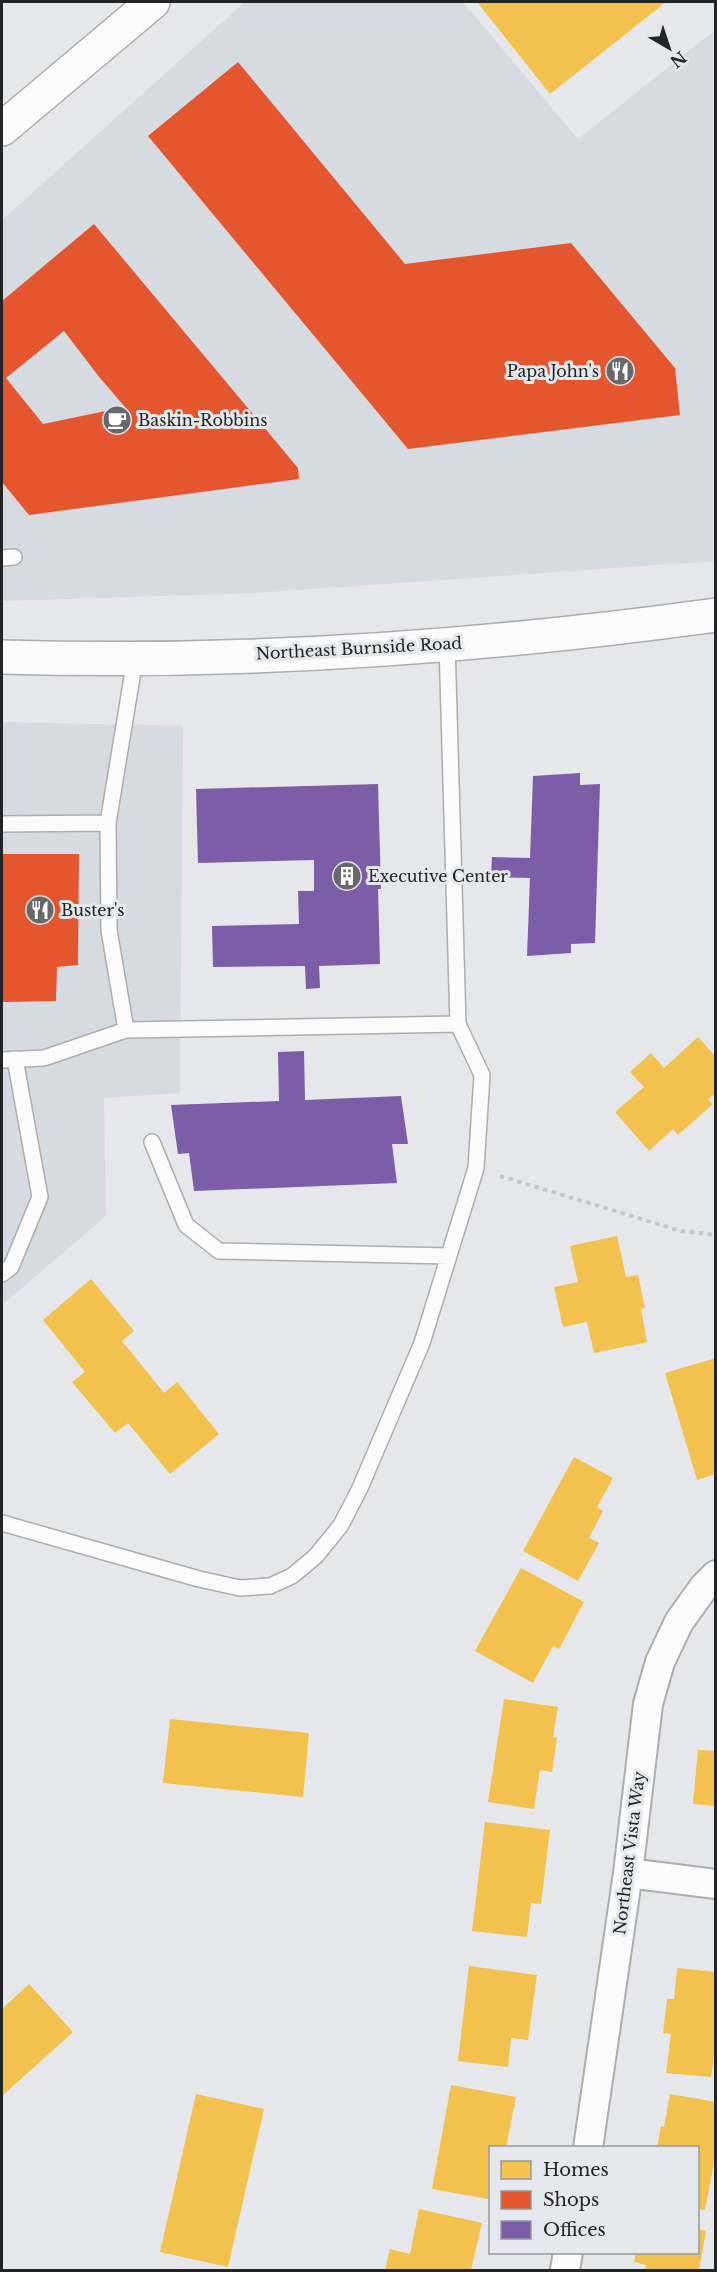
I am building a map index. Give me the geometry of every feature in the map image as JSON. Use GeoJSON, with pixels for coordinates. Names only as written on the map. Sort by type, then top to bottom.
{"type":"FeatureCollection","features":[{"type":"Feature","properties":{"kind":"main road"},"geometry":{"type":"LineString","coordinates":[[5,117],[153,2]]}},
{"type":"Feature","properties":{"kind":"main road","name":"Northeast Burnside Road"},"geometry":{"type":"LineString","coordinates":[[2,657],[135,659],[322,651],[594,630],[716,615]]}},
{"type":"Feature","properties":{"kind":"street","name":"Northeast Vista Way"},"geometry":{"type":"LineString","coordinates":[[588,2146],[628,1874],[648,1704],[660,1662],[679,1622],[704,1587],[716,1575]]}},
{"type":"Feature","properties":{"kind":"street"},"geometry":{"type":"LineString","coordinates":[[628,1874],[716,1884]]}},
{"type":"Feature","properties":{"kind":"street"},"geometry":{"type":"LineString","coordinates":[[565,2271],[568,2254]]}},
{"type":"Feature","properties":{"kind":"lane"},"geometry":{"type":"LineString","coordinates":[[2,1522],[199,1579],[240,1588],[270,1586],[292,1576],[316,1556],[341,1525],[360,1488],[422,1343],[476,1168],[482,1075],[458,1024],[447,643]]}},
{"type":"Feature","properties":{"kind":"lane"},"geometry":{"type":"LineString","coordinates":[[126,1030],[109,930],[108,824],[135,659]]}},
{"type":"Feature","properties":{"kind":"lane"},"geometry":{"type":"LineString","coordinates":[[2,824],[108,824]]}},
{"type":"Feature","properties":{"kind":"lane"},"geometry":{"type":"LineString","coordinates":[[2,1274],[11,1267],[40,1197],[8,1060],[44,1058],[126,1030],[458,1024]]}},
{"type":"Feature","properties":{"kind":"lane"},"geometry":{"type":"LineString","coordinates":[[152,1142],[186,1225],[219,1251],[449,1256]]}},
{"type":"Feature","properties":{"kind":"path"},"geometry":{"type":"LineString","coordinates":[[476,1168],[681,1231],[716,1235]]}},
{"type":"Feature","properties":{"kind":"shaded area"},"geometry":{"type":"Polygon","coordinates":[[[245,2],[463,2],[578,139],[715,30],[715,561],[255,593],[2,601],[2,220],[245,2]]]}},
{"type":"Feature","properties":{"kind":"shaded area"},"geometry":{"type":"Polygon","coordinates":[[[2,722],[183,726],[180,1093],[104,1098],[106,1216],[2,1305],[2,722]]]}},
{"type":"Feature","properties":{"kind":"building: Homes"},"geometry":{"type":"Polygon","coordinates":[[[477,2],[666,2],[550,94],[477,2]]]}},
{"type":"Feature","properties":{"kind":"building: Homes"},"geometry":{"type":"Polygon","coordinates":[[[698,1037],[716,1057],[716,1093],[708,1099],[713,1104],[678,1135],[673,1129],[649,1151],[615,1112],[644,1087],[630,1072],[651,1053],[664,1068],[698,1037]]]}},
{"type":"Feature","properties":{"kind":"building: Homes"},"geometry":{"type":"Polygon","coordinates":[[[617,1236],[626,1277],[638,1275],[645,1308],[641,1309],[647,1342],[594,1353],[587,1322],[563,1327],[554,1287],[578,1282],[570,1246],[617,1236]]]}},
{"type":"Feature","properties":{"kind":"building: Homes"},"geometry":{"type":"Polygon","coordinates":[[[91,1279],[134,1331],[122,1341],[164,1393],[177,1382],[219,1434],[170,1474],[128,1423],[115,1433],[72,1382],[85,1372],[43,1320],[91,1279]]]}},
{"type":"Feature","properties":{"kind":"building: Homes"},"geometry":{"type":"Polygon","coordinates":[[[716,1358],[716,1474],[697,1480],[665,1373],[716,1358]]]}},
{"type":"Feature","properties":{"kind":"building: Homes"},"geometry":{"type":"Polygon","coordinates":[[[574,1457],[613,1478],[597,1507],[603,1511],[589,1538],[599,1543],[578,1581],[523,1551],[574,1457]]]}},
{"type":"Feature","properties":{"kind":"building: Homes"},"geometry":{"type":"Polygon","coordinates":[[[521,1568],[584,1602],[559,1649],[553,1646],[533,1683],[475,1651],[521,1568]]]}},
{"type":"Feature","properties":{"kind":"building: Homes"},"geometry":{"type":"Polygon","coordinates":[[[504,1699],[558,1707],[553,1737],[557,1738],[552,1772],[540,1770],[534,1809],[488,1802],[504,1699]]]}},
{"type":"Feature","properties":{"kind":"building: Homes"},"geometry":{"type":"Polygon","coordinates":[[[170,1719],[309,1733],[303,1797],[163,1783],[170,1719]]]}},
{"type":"Feature","properties":{"kind":"building: Homes"},"geometry":{"type":"Polygon","coordinates":[[[698,1750],[716,1751],[716,1806],[693,1804],[698,1750]]]}},
{"type":"Feature","properties":{"kind":"building: Homes"},"geometry":{"type":"Polygon","coordinates":[[[485,1822],[550,1830],[541,1904],[531,1903],[527,1937],[472,1931],[485,1822]]]}},
{"type":"Feature","properties":{"kind":"building: Homes"},"geometry":{"type":"Polygon","coordinates":[[[469,1966],[537,1975],[528,2040],[511,2038],[508,2067],[458,2061],[469,1966]]]}},
{"type":"Feature","properties":{"kind":"building: Homes"},"geometry":{"type":"Polygon","coordinates":[[[677,1968],[716,1972],[716,2046],[711,2077],[666,2073],[671,2034],[663,2033],[667,1999],[674,1999],[677,1968]]]}},
{"type":"Feature","properties":{"kind":"building: Homes"},"geometry":{"type":"Polygon","coordinates":[[[29,1984],[73,2032],[2,2096],[2,2009],[29,1984]]]}},
{"type":"Feature","properties":{"kind":"building: Homes"},"geometry":{"type":"Polygon","coordinates":[[[451,2085],[516,2097],[506,2146],[489,2146],[488,2199],[432,2189],[451,2085]]]}},
{"type":"Feature","properties":{"kind":"building: Homes"},"geometry":{"type":"Polygon","coordinates":[[[196,2094],[264,2109],[228,2267],[160,2252],[196,2094]]]}},
{"type":"Feature","properties":{"kind":"building: Homes"},"geometry":{"type":"Polygon","coordinates":[[[670,2094],[716,2102],[716,2153],[705,2210],[699,2209],[699,2146],[657,2146],[661,2126],[664,2127],[670,2094]]]}},
{"type":"Feature","properties":{"kind":"building: Homes"},"geometry":{"type":"Polygon","coordinates":[[[419,2209],[482,2223],[471,2270],[385,2270],[390,2249],[410,2254],[419,2209]]]}},
{"type":"Feature","properties":{"kind":"building: Homes"},"geometry":{"type":"Polygon","coordinates":[[[699,2229],[706,2231],[699,2270],[645,2270],[646,2265],[634,2262],[636,2254],[699,2254],[699,2229]]]}},
{"type":"Feature","properties":{"kind":"building: Shops"},"geometry":{"type":"Polygon","coordinates":[[[238,62],[405,264],[571,243],[675,368],[680,415],[408,449],[148,136],[238,62]]]}},
{"type":"Feature","properties":{"kind":"building: Shops"},"geometry":{"type":"Polygon","coordinates":[[[94,224],[298,468],[299,479],[29,515],[2,482],[2,301],[94,224]],[[64,331],[6,378],[43,424],[125,407],[64,331]]]}},
{"type":"Feature","properties":{"kind":"building: Shops","name":"Buster's"},"geometry":{"type":"Polygon","coordinates":[[[2,854],[79,854],[78,965],[57,967],[56,1001],[2,1002],[2,854]]]}},
{"type":"Feature","properties":{"kind":"building: Offices"},"geometry":{"type":"Polygon","coordinates":[[[580,773],[580,785],[600,784],[595,943],[571,944],[571,953],[527,956],[530,878],[491,877],[492,857],[530,858],[533,776],[580,773]]]}},
{"type":"Feature","properties":{"kind":"building: Offices","name":"Executive Center"},"geometry":{"type":"Polygon","coordinates":[[[378,784],[381,889],[378,889],[380,964],[319,966],[320,988],[306,989],[305,966],[213,967],[212,926],[299,924],[298,891],[314,891],[314,860],[198,863],[196,789],[378,784]]]}},
{"type":"Feature","properties":{"kind":"building: Offices"},"geometry":{"type":"Polygon","coordinates":[[[304,1051],[305,1100],[401,1096],[408,1144],[392,1144],[397,1183],[194,1191],[189,1153],[178,1154],[171,1105],[279,1101],[278,1052],[304,1051]]]}},
{"type":"Feature","properties":{"kind":"place","name":"Papa John's"},"geometry":{"type":"Point","coordinates":[620,371]}},
{"type":"Feature","properties":{"kind":"place","name":"Baskin-Robbins"},"geometry":{"type":"Point","coordinates":[117,420]}},
{"type":"Feature","properties":{"kind":"place","name":"Executive Center"},"geometry":{"type":"Point","coordinates":[347,876]}},
{"type":"Feature","properties":{"kind":"place","name":"Buster's"},"geometry":{"type":"Point","coordinates":[40,910]}}]}
